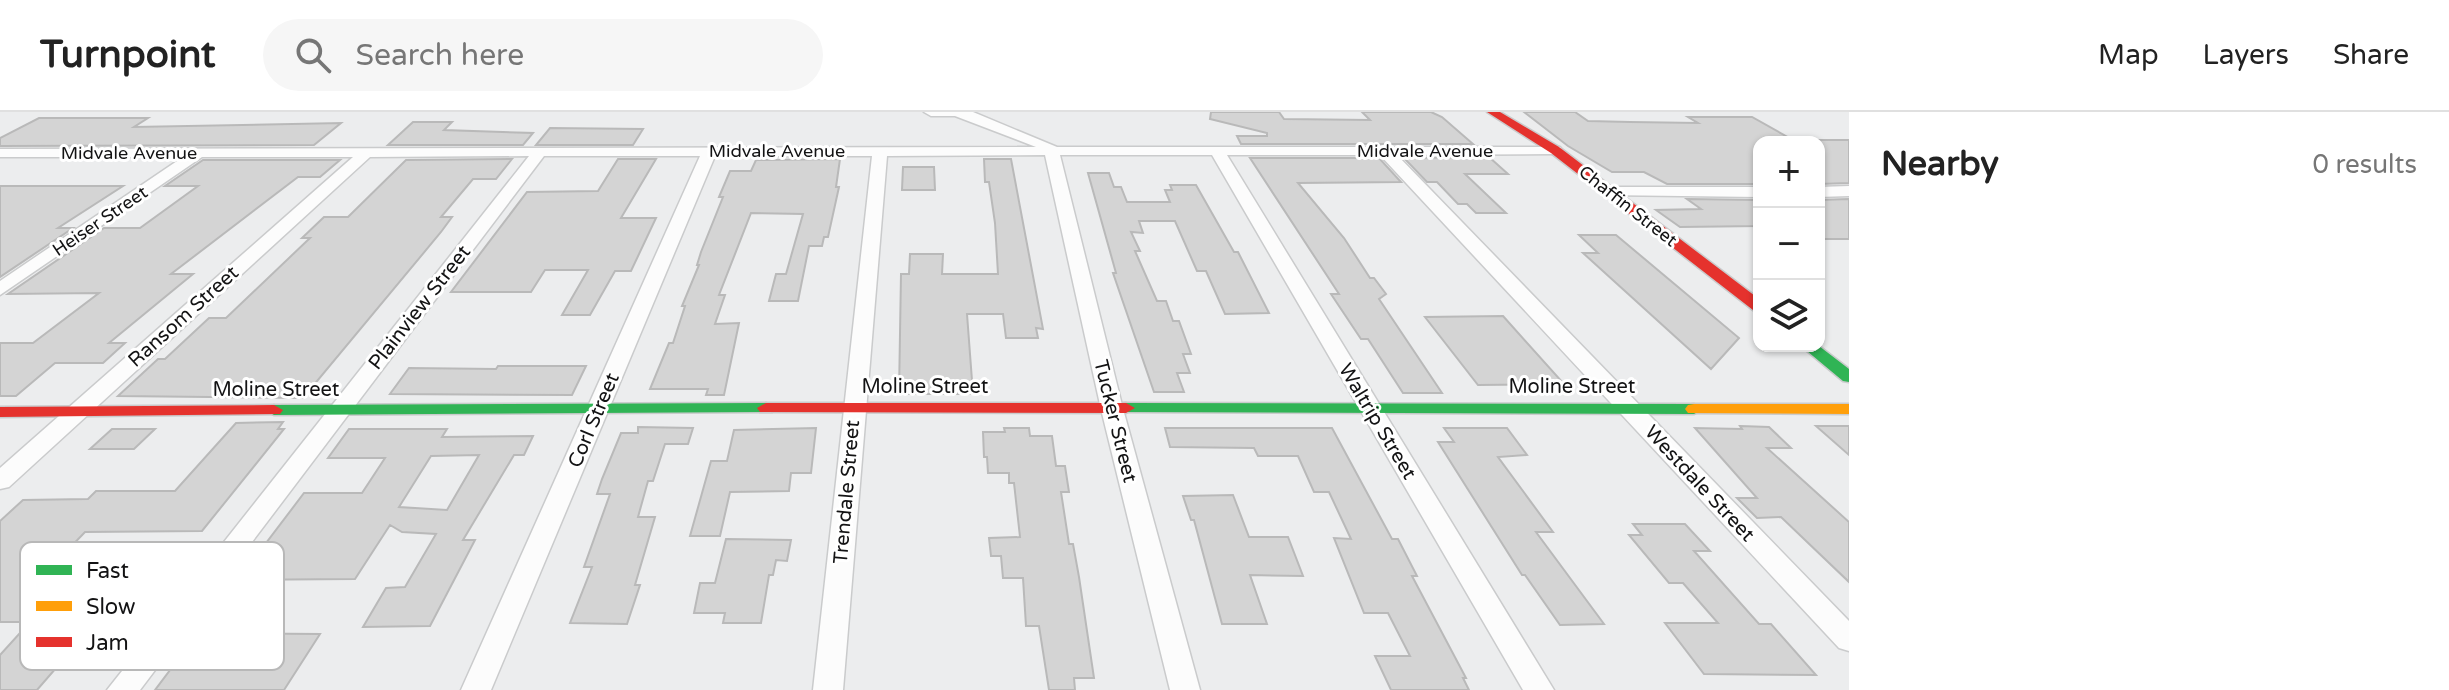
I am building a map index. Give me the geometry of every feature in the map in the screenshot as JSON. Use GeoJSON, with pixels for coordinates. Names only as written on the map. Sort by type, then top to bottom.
{"type":"FeatureCollection","features":[{"type":"Feature","properties":{"kind":"street"},"geometry":{"type":"LineString","coordinates":[[931,112],[962,113],[1050,147],[1053,151]]}},
{"type":"Feature","properties":{"kind":"street","name":"Chaffin Street"},"geometry":{"type":"LineString","coordinates":[[1492,112],[1555,150],[1753,302]]}},
{"type":"Feature","properties":{"kind":"street","name":"Midvale Avenue"},"geometry":{"type":"LineString","coordinates":[[0,153],[1555,150]]}},
{"type":"Feature","properties":{"kind":"street","name":"Corl Street"},"geometry":{"type":"LineString","coordinates":[[476,690],[710,151]]}},
{"type":"Feature","properties":{"kind":"street","name":"Trendale Street"},"geometry":{"type":"LineString","coordinates":[[828,690],[880,151]]}},
{"type":"Feature","properties":{"kind":"street","name":"Tucker Street"},"geometry":{"type":"LineString","coordinates":[[1053,151],[1052,159],[1112,409],[1185,690]]}},
{"type":"Feature","properties":{"kind":"street","name":"Waltrip Street"},"geometry":{"type":"LineString","coordinates":[[1217,151],[1539,690]]}},
{"type":"Feature","properties":{"kind":"street","name":"Westdale Street"},"geometry":{"type":"LineString","coordinates":[[1385,151],[1849,640]]}},
{"type":"Feature","properties":{"kind":"street","name":"Heiser Street"},"geometry":{"type":"LineString","coordinates":[[0,289],[200,152]]}},
{"type":"Feature","properties":{"kind":"street","name":"Ransom Street"},"geometry":{"type":"LineString","coordinates":[[0,481],[367,152]]}},
{"type":"Feature","properties":{"kind":"street","name":"Plainview Street"},"geometry":{"type":"LineString","coordinates":[[237,542],[540,152]]}},
{"type":"Feature","properties":{"kind":"street"},"geometry":{"type":"LineString","coordinates":[[0,169],[29,153]]}},
{"type":"Feature","properties":{"kind":"street"},"geometry":{"type":"LineString","coordinates":[[1825,192],[1849,191]]}},
{"type":"Feature","properties":{"kind":"street"},"geometry":{"type":"LineString","coordinates":[[1610,192],[1753,192]]}},
{"type":"Feature","properties":{"kind":"street"},"geometry":{"type":"LineString","coordinates":[[1817,352],[1849,377]]}},
{"type":"Feature","properties":{"kind":"street","name":"Moline Street"},"geometry":{"type":"LineString","coordinates":[[0,412],[597,411],[854,407],[1849,409]]}},
{"type":"Feature","properties":{"kind":"street","name":"Plainview Street"},"geometry":{"type":"LineString","coordinates":[[122,690],[137,670]]}},
{"type":"Feature","properties":{"kind":"building"},"geometry":{"type":"Polygon","coordinates":[[[1211,112],[1279,112],[1284,119],[1370,120],[1362,112],[1431,112],[1442,117],[1473,144],[1241,144],[1237,136],[1267,136],[1267,133],[1210,119],[1211,112]]]}},
{"type":"Feature","properties":{"kind":"building"},"geometry":{"type":"Polygon","coordinates":[[[1524,112],[1575,112],[1588,121],[1630,122],[1698,123],[1688,117],[1752,117],[1786,136],[1753,136],[1753,184],[1667,184],[1644,172],[1612,172],[1568,146],[1524,112]]]}},
{"type":"Feature","properties":{"kind":"building"},"geometry":{"type":"Polygon","coordinates":[[[39,118],[148,118],[134,127],[341,123],[314,145],[0,146],[0,138],[39,118]]]}},
{"type":"Feature","properties":{"kind":"building"},"geometry":{"type":"Polygon","coordinates":[[[413,122],[452,122],[444,130],[533,133],[523,145],[388,145],[413,122]]]}},
{"type":"Feature","properties":{"kind":"building"},"geometry":{"type":"Polygon","coordinates":[[[550,128],[643,129],[633,145],[536,145],[550,128]]]}},
{"type":"Feature","properties":{"kind":"building"},"geometry":{"type":"Polygon","coordinates":[[[1825,140],[1849,140],[1849,183],[1825,184],[1825,140]]]}},
{"type":"Feature","properties":{"kind":"building"},"geometry":{"type":"Polygon","coordinates":[[[1489,157],[1508,174],[1465,174],[1506,213],[1476,213],[1467,204],[1458,204],[1437,182],[1427,182],[1404,158],[1489,157]]]}},
{"type":"Feature","properties":{"kind":"building"},"geometry":{"type":"Polygon","coordinates":[[[1250,158],[1379,158],[1401,182],[1298,183],[1344,238],[1370,278],[1374,278],[1386,294],[1379,299],[1442,393],[1403,393],[1368,339],[1361,339],[1331,294],[1339,294],[1250,158]]]}},
{"type":"Feature","properties":{"kind":"building"},"geometry":{"type":"Polygon","coordinates":[[[512,159],[496,179],[473,179],[441,217],[452,217],[441,232],[303,398],[118,396],[158,359],[165,359],[209,318],[226,318],[310,238],[302,238],[324,217],[348,217],[406,160],[512,159]]]}},
{"type":"Feature","properties":{"kind":"building"},"geometry":{"type":"Polygon","coordinates":[[[618,159],[656,159],[621,218],[656,218],[631,271],[615,271],[590,315],[562,315],[588,270],[545,270],[531,292],[451,292],[527,192],[598,191],[618,159]]]}},
{"type":"Feature","properties":{"kind":"building"},"geometry":{"type":"Polygon","coordinates":[[[840,159],[836,187],[839,187],[828,237],[824,237],[822,246],[809,246],[798,301],[769,301],[776,274],[786,274],[803,214],[751,213],[719,295],[725,295],[715,324],[739,323],[724,395],[706,395],[708,389],[650,389],[669,343],[673,343],[685,306],[682,306],[730,171],[751,171],[756,160],[840,159]]]}},
{"type":"Feature","properties":{"kind":"building"},"geometry":{"type":"Polygon","coordinates":[[[984,159],[1011,159],[1043,329],[1036,328],[1038,338],[1006,338],[1003,314],[967,314],[973,394],[899,394],[901,274],[909,274],[910,254],[943,254],[942,274],[998,274],[995,223],[989,182],[985,182],[984,159]]]}},
{"type":"Feature","properties":{"kind":"building"},"geometry":{"type":"Polygon","coordinates":[[[203,160],[340,160],[320,177],[298,177],[171,274],[193,274],[109,343],[125,343],[103,363],[55,363],[16,396],[0,396],[0,343],[33,343],[99,293],[8,294],[104,228],[140,228],[198,186],[165,186],[203,160]]]}},
{"type":"Feature","properties":{"kind":"building"},"geometry":{"type":"Polygon","coordinates":[[[903,167],[934,167],[935,190],[902,190],[903,167]]]}},
{"type":"Feature","properties":{"kind":"building"},"geometry":{"type":"Polygon","coordinates":[[[1088,173],[1109,173],[1114,187],[1121,187],[1127,202],[1170,202],[1165,190],[1172,190],[1170,185],[1196,185],[1234,252],[1238,252],[1269,313],[1225,314],[1206,271],[1197,271],[1175,221],[1139,221],[1143,233],[1131,232],[1140,251],[1135,251],[1157,301],[1166,301],[1173,321],[1179,321],[1191,354],[1183,354],[1190,373],[1177,373],[1184,392],[1154,392],[1113,273],[1116,273],[1088,173]]]}},
{"type":"Feature","properties":{"kind":"building"},"geometry":{"type":"Polygon","coordinates":[[[0,186],[123,186],[58,228],[73,228],[0,277],[0,186]]]}},
{"type":"Feature","properties":{"kind":"building"},"geometry":{"type":"Polygon","coordinates":[[[1687,199],[1753,200],[1753,226],[1680,227],[1656,210],[1701,209],[1687,199]]]}},
{"type":"Feature","properties":{"kind":"building"},"geometry":{"type":"Polygon","coordinates":[[[1849,199],[1849,239],[1825,239],[1825,200],[1849,199]]]}},
{"type":"Feature","properties":{"kind":"building"},"geometry":{"type":"Polygon","coordinates":[[[1579,235],[1616,235],[1739,338],[1711,369],[1583,253],[1598,253],[1579,235]]]}},
{"type":"Feature","properties":{"kind":"building"},"geometry":{"type":"Polygon","coordinates":[[[1503,316],[1564,384],[1478,385],[1425,317],[1503,316]]]}},
{"type":"Feature","properties":{"kind":"building"},"geometry":{"type":"Polygon","coordinates":[[[498,366],[586,366],[572,395],[390,394],[409,368],[496,369],[498,366]]]}},
{"type":"Feature","properties":{"kind":"building"},"geometry":{"type":"Polygon","coordinates":[[[283,422],[278,429],[284,429],[202,531],[85,532],[75,542],[20,542],[20,622],[0,622],[0,521],[23,500],[88,499],[96,491],[175,491],[236,423],[283,422]]]}},
{"type":"Feature","properties":{"kind":"building"},"geometry":{"type":"Polygon","coordinates":[[[1740,426],[1769,427],[1791,448],[1767,448],[1849,522],[1849,582],[1781,517],[1757,518],[1737,498],[1757,498],[1695,428],[1742,429],[1740,426]]]}},
{"type":"Feature","properties":{"kind":"building"},"geometry":{"type":"Polygon","coordinates":[[[1816,426],[1849,426],[1849,455],[1816,426]]]}},
{"type":"Feature","properties":{"kind":"building"},"geometry":{"type":"Polygon","coordinates":[[[638,427],[693,428],[688,444],[665,444],[653,481],[648,481],[638,517],[655,517],[635,585],[640,585],[627,624],[570,623],[592,567],[584,567],[610,494],[597,494],[602,479],[621,433],[638,433],[638,427]]]}},
{"type":"Feature","properties":{"kind":"building"},"geometry":{"type":"Polygon","coordinates":[[[816,428],[811,473],[791,473],[789,491],[730,492],[720,536],[690,536],[711,461],[727,461],[734,430],[816,428]]]}},
{"type":"Feature","properties":{"kind":"building"},"geometry":{"type":"Polygon","coordinates":[[[1004,428],[1029,428],[1030,436],[1052,436],[1056,466],[1065,466],[1069,492],[1061,492],[1069,544],[1073,544],[1079,577],[1094,678],[1074,678],[1075,690],[1049,690],[1039,626],[1026,626],[1023,578],[1003,578],[1001,556],[991,556],[989,538],[1020,537],[1014,483],[1009,483],[1009,473],[988,473],[987,457],[984,457],[983,432],[1005,432],[1004,428]]]}},
{"type":"Feature","properties":{"kind":"building"},"geometry":{"type":"Polygon","coordinates":[[[1165,428],[1332,428],[1392,539],[1398,539],[1417,576],[1412,576],[1466,678],[1463,678],[1469,690],[1391,690],[1375,656],[1410,656],[1388,613],[1364,613],[1334,538],[1351,539],[1329,492],[1314,492],[1298,456],[1258,456],[1254,448],[1170,447],[1165,428]]]}},
{"type":"Feature","properties":{"kind":"building"},"geometry":{"type":"Polygon","coordinates":[[[1444,428],[1507,428],[1527,455],[1498,457],[1553,532],[1536,532],[1604,624],[1560,625],[1522,575],[1438,442],[1454,442],[1444,428]]]}},
{"type":"Feature","properties":{"kind":"building"},"geometry":{"type":"Polygon","coordinates":[[[112,429],[155,429],[134,449],[90,449],[112,429]]]}},
{"type":"Feature","properties":{"kind":"building"},"geometry":{"type":"Polygon","coordinates":[[[349,429],[447,429],[442,437],[533,436],[524,455],[514,455],[463,540],[475,540],[430,626],[363,627],[386,588],[405,587],[436,534],[402,532],[390,525],[355,579],[284,580],[284,542],[267,542],[304,493],[362,493],[385,458],[328,458],[349,429]],[[479,455],[431,456],[399,507],[447,510],[479,455]]]}},
{"type":"Feature","properties":{"kind":"building"},"geometry":{"type":"Polygon","coordinates":[[[1233,495],[1249,537],[1288,537],[1303,576],[1250,575],[1267,624],[1222,624],[1194,520],[1191,520],[1183,496],[1233,495]]]}},
{"type":"Feature","properties":{"kind":"building"},"geometry":{"type":"Polygon","coordinates":[[[1633,524],[1685,524],[1710,551],[1694,551],[1759,624],[1771,624],[1816,675],[1704,674],[1665,623],[1718,623],[1683,583],[1669,583],[1629,535],[1642,535],[1633,524]]]}},
{"type":"Feature","properties":{"kind":"building"},"geometry":{"type":"Polygon","coordinates":[[[726,539],[791,540],[787,561],[776,560],[773,575],[769,575],[761,623],[723,623],[725,613],[694,613],[700,583],[715,583],[726,539]]]}},
{"type":"Feature","properties":{"kind":"building"},"geometry":{"type":"Polygon","coordinates":[[[20,633],[20,670],[54,670],[37,690],[0,690],[0,655],[20,633]]]}},
{"type":"Feature","properties":{"kind":"building"},"geometry":{"type":"Polygon","coordinates":[[[284,634],[320,634],[284,690],[155,690],[170,670],[284,670],[284,634]]]}},
{"type":"Feature","properties":{"kind":"traffic: fast"},"geometry":{"type":"LineString","coordinates":[[1817,352],[1849,377]]}},
{"type":"Feature","properties":{"kind":"traffic: fast"},"geometry":{"type":"LineString","coordinates":[[274,410],[766,408]]}},
{"type":"Feature","properties":{"kind":"traffic: fast"},"geometry":{"type":"LineString","coordinates":[[1126,408],[1694,409]]}},
{"type":"Feature","properties":{"kind":"traffic: slow"},"geometry":{"type":"LineString","coordinates":[[1694,409],[1849,409]]}},
{"type":"Feature","properties":{"kind":"traffic: jam"},"geometry":{"type":"LineString","coordinates":[[1492,112],[1555,150],[1753,302]]}},
{"type":"Feature","properties":{"kind":"traffic: jam"},"geometry":{"type":"LineString","coordinates":[[766,408],[1126,408]]}},
{"type":"Feature","properties":{"kind":"traffic: jam"},"geometry":{"type":"LineString","coordinates":[[0,412],[274,410]]}}]}
